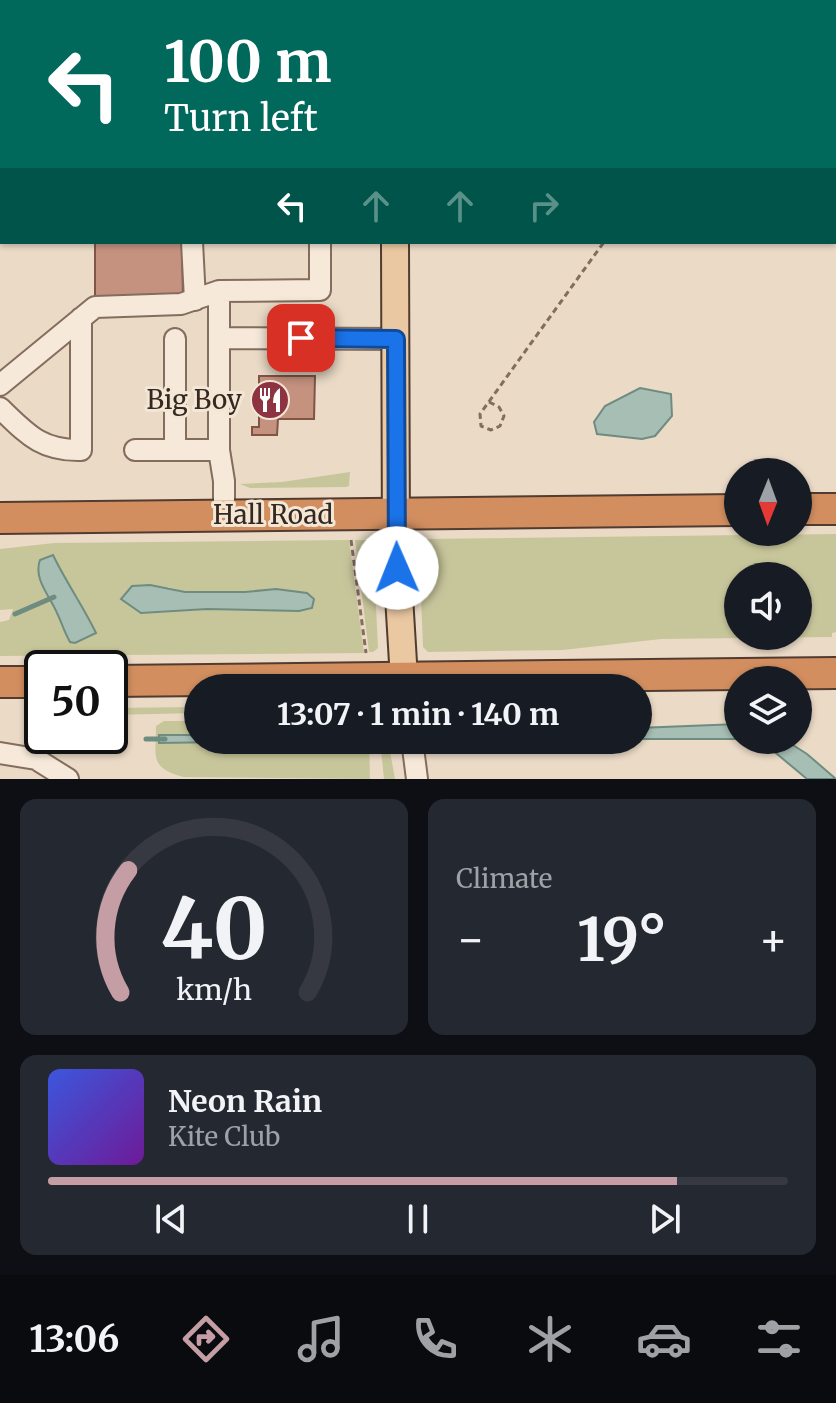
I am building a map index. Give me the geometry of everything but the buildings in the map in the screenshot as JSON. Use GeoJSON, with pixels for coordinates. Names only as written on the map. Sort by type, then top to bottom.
{"type":"FeatureCollection","features":[{"type":"Feature","properties":{"kind":"highway"},"geometry":{"type":"LineString","coordinates":[[812,509],[836,509]]}},
{"type":"Feature","properties":{"kind":"highway","name":"Hall Road"},"geometry":{"type":"LineString","coordinates":[[0,518],[724,510]]}},
{"type":"Feature","properties":{"kind":"highway"},"geometry":{"type":"LineString","coordinates":[[652,675],[830,669]]}},
{"type":"Feature","properties":{"kind":"highway"},"geometry":{"type":"LineString","coordinates":[[128,681],[184,682]]}},
{"type":"Feature","properties":{"kind":"highway"},"geometry":{"type":"LineString","coordinates":[[0,682],[24,682]]}},
{"type":"Feature","properties":{"kind":"main road"},"geometry":{"type":"LineString","coordinates":[[395,244],[396,514],[404,674]]}},
{"type":"Feature","properties":{"kind":"street"},"geometry":{"type":"LineString","coordinates":[[192,244],[195,300]]}},
{"type":"Feature","properties":{"kind":"street"},"geometry":{"type":"LineString","coordinates":[[0,385],[95,307],[181,304],[219,291],[320,290],[320,244]]}},
{"type":"Feature","properties":{"kind":"street"},"geometry":{"type":"LineString","coordinates":[[219,291],[219,450],[224,481],[224,515]]}},
{"type":"Feature","properties":{"kind":"street"},"geometry":{"type":"LineString","coordinates":[[0,408],[31,438],[60,451],[81,450],[81,318]]}},
{"type":"Feature","properties":{"kind":"street"},"geometry":{"type":"LineString","coordinates":[[219,338],[396,339]]}},
{"type":"Feature","properties":{"kind":"street"},"geometry":{"type":"LineString","coordinates":[[175,339],[175,450]]}},
{"type":"Feature","properties":{"kind":"street"},"geometry":{"type":"LineString","coordinates":[[135,450],[219,450]]}},
{"type":"Feature","properties":{"kind":"street"},"geometry":{"type":"LineString","coordinates":[[0,753],[36,759],[68,779]]}},
{"type":"Feature","properties":{"kind":"street"},"geometry":{"type":"LineString","coordinates":[[414,754],[417,779]]}},
{"type":"Feature","properties":{"kind":"path"},"geometry":{"type":"LineString","coordinates":[[489,402],[499,407],[504,416],[500,426],[491,430],[481,426],[480,414],[603,244]]}},
{"type":"Feature","properties":{"kind":"path"},"geometry":{"type":"LineString","coordinates":[[351,540],[366,653]]}},
{"type":"Feature","properties":{"kind":"green space"},"geometry":{"type":"Polygon","coordinates":[[[350,472],[349,486],[346,487],[250,488],[240,484],[282,482],[350,472]]]}},
{"type":"Feature","properties":{"kind":"green space"},"geometry":{"type":"Polygon","coordinates":[[[812,534],[836,534],[836,632],[832,633],[832,637],[812,637],[812,562],[724,562],[724,638],[661,639],[563,650],[428,652],[423,647],[421,540],[724,535],[724,546],[812,546],[812,534]]]}},
{"type":"Feature","properties":{"kind":"green space"},"geometry":{"type":"Polygon","coordinates":[[[349,540],[364,653],[128,655],[128,650],[24,650],[24,656],[0,656],[0,622],[9,620],[13,609],[0,610],[0,549],[54,543],[349,540]],[[52,555],[40,560],[38,573],[42,585],[65,634],[79,599],[52,555]],[[168,587],[155,613],[207,609],[284,611],[307,593],[276,589],[185,592],[168,587]]]}},
{"type":"Feature","properties":{"kind":"green space"},"geometry":{"type":"Polygon","coordinates":[[[355,540],[371,540],[373,543],[378,648],[373,652],[369,652],[355,540]]]}},
{"type":"Feature","properties":{"kind":"green space"},"geometry":{"type":"Polygon","coordinates":[[[184,707],[184,713],[128,715],[128,708],[184,707]]]}},
{"type":"Feature","properties":{"kind":"green space"},"geometry":{"type":"Polygon","coordinates":[[[164,721],[184,721],[184,754],[369,754],[370,779],[183,777],[164,769],[157,760],[156,726],[164,721]]]}},
{"type":"Feature","properties":{"kind":"green space"},"geometry":{"type":"Polygon","coordinates":[[[381,754],[391,754],[395,779],[384,779],[381,754]]]}},
{"type":"Feature","properties":{"kind":"shaded area"},"geometry":{"type":"Polygon","coordinates":[[[640,388],[671,394],[672,416],[655,436],[642,439],[597,434],[594,422],[605,406],[640,388]]]}},
{"type":"Feature","properties":{"kind":"shaded area"},"geometry":{"type":"Polygon","coordinates":[[[53,555],[96,633],[75,643],[70,642],[39,574],[40,560],[53,555]]]}},
{"type":"Feature","properties":{"kind":"shaded area"},"geometry":{"type":"Polygon","coordinates":[[[150,585],[185,592],[276,589],[307,593],[314,599],[312,608],[299,611],[207,609],[141,613],[121,599],[132,586],[150,585]]]}},
{"type":"Feature","properties":{"kind":"shaded area"},"geometry":{"type":"Polygon","coordinates":[[[724,725],[724,739],[652,739],[652,727],[724,725]]]}},
{"type":"Feature","properties":{"kind":"shaded area"},"geometry":{"type":"Polygon","coordinates":[[[159,735],[184,735],[184,743],[159,743],[159,735]]]}},
{"type":"Feature","properties":{"kind":"shaded area"},"geometry":{"type":"Polygon","coordinates":[[[777,754],[807,754],[836,779],[807,779],[777,754]]]}},
{"type":"Feature","properties":{"kind":"waterway"},"geometry":{"type":"LineString","coordinates":[[15,614],[54,597]]}},
{"type":"Feature","properties":{"kind":"waterway"},"geometry":{"type":"LineString","coordinates":[[146,739],[165,739]]}},
{"type":"Feature","properties":{"kind":"place","name":"Big Boy"},"geometry":{"type":"Point","coordinates":[270,400]}},
{"type":"Feature","properties":{"kind":"route"},"geometry":{"type":"LineString","coordinates":[[301,338],[396,339],[397,568]]}}]}
